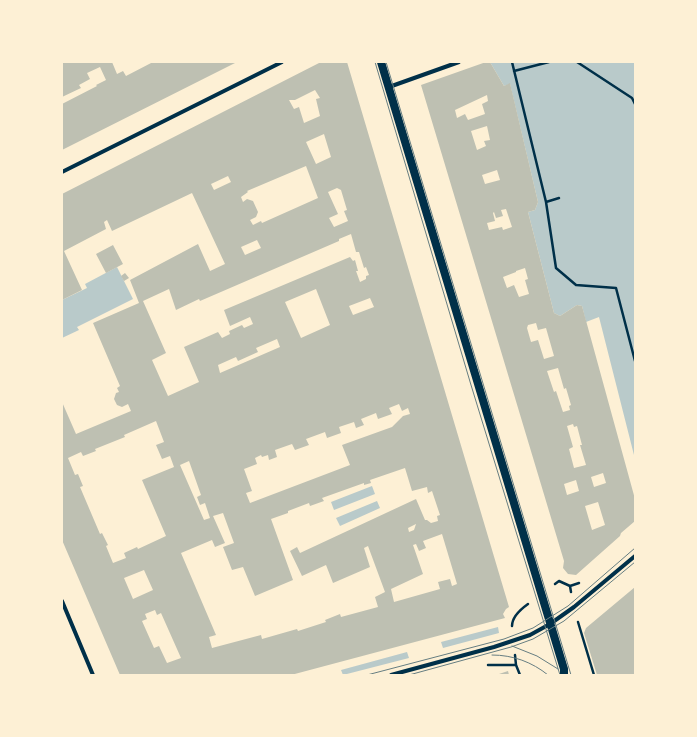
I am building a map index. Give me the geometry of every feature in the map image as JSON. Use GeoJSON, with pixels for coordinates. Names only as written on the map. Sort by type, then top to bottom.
{"type":"FeatureCollection","features":[{"type":"Feature","properties":{"kind":"main road"},"geometry":{"type":"LineString","coordinates":[[381,62],[565,673]]}},
{"type":"Feature","properties":{"kind":"street"},"geometry":{"type":"LineString","coordinates":[[62,172],[282,62]]}},
{"type":"Feature","properties":{"kind":"street"},"geometry":{"type":"LineString","coordinates":[[389,87],[459,62]]}},
{"type":"Feature","properties":{"kind":"street"},"geometry":{"type":"LineString","coordinates":[[391,675],[530,635],[550,624],[574,607],[635,556]]}},
{"type":"Feature","properties":{"kind":"street"},"geometry":{"type":"LineString","coordinates":[[62,601],[93,675]]}},
{"type":"Feature","properties":{"kind":"path"},"geometry":{"type":"LineString","coordinates":[[512,62],[546,202],[556,268],[576,285],[616,288],[635,361]]}},
{"type":"Feature","properties":{"kind":"path"},"geometry":{"type":"LineString","coordinates":[[514,71],[549,62]]}},
{"type":"Feature","properties":{"kind":"path"},"geometry":{"type":"LineString","coordinates":[[577,62],[632,98],[635,104]]}},
{"type":"Feature","properties":{"kind":"path"},"geometry":{"type":"LineString","coordinates":[[546,202],[559,198]]}},
{"type":"Feature","properties":{"kind":"path"},"geometry":{"type":"LineString","coordinates":[[570,586],[584,582]]}},
{"type":"Feature","properties":{"kind":"path"},"geometry":{"type":"LineString","coordinates":[[483,665],[516,665]]}},
{"type":"Feature","properties":{"kind":"shaded area"},"geometry":{"type":"Polygon","coordinates":[[[490,62],[635,62],[635,459],[599,317],[586,322],[582,306],[577,305],[560,316],[554,313],[528,212],[535,210],[538,202],[510,84],[504,86],[490,62]]]}},
{"type":"Feature","properties":{"kind":"shaded area"},"geometry":{"type":"Polygon","coordinates":[[[117,267],[133,299],[77,327],[79,330],[62,338],[62,300],[87,288],[85,284],[117,267]]]}},
{"type":"Feature","properties":{"kind":"shaded area"},"geometry":{"type":"Polygon","coordinates":[[[372,486],[375,494],[334,510],[331,502],[372,486]]]}},
{"type":"Feature","properties":{"kind":"shaded area"},"geometry":{"type":"Polygon","coordinates":[[[377,501],[380,508],[340,526],[336,518],[377,501]]]}},
{"type":"Feature","properties":{"kind":"shaded area"},"geometry":{"type":"Polygon","coordinates":[[[498,627],[499,633],[443,648],[441,642],[498,627]]]}},
{"type":"Feature","properties":{"kind":"shaded area"},"geometry":{"type":"Polygon","coordinates":[[[407,652],[409,658],[343,675],[341,670],[407,652]]]}},
{"type":"Feature","properties":{"kind":"building"},"geometry":{"type":"Polygon","coordinates":[[[62,62],[112,62],[117,74],[123,71],[126,76],[153,62],[237,62],[62,150],[62,104],[106,80],[100,67],[87,73],[90,79],[79,85],[81,88],[62,97],[62,62]]]}},
{"type":"Feature","properties":{"kind":"building"},"geometry":{"type":"Polygon","coordinates":[[[321,62],[347,62],[509,607],[503,614],[505,618],[291,675],[120,675],[62,540],[62,402],[76,434],[131,411],[128,404],[122,407],[117,405],[114,399],[116,393],[119,392],[117,388],[120,386],[93,323],[139,303],[130,280],[198,244],[210,271],[225,264],[192,193],[112,231],[107,220],[104,222],[106,229],[64,251],[82,290],[62,300],[62,194],[321,62]],[[315,90],[295,100],[289,100],[294,109],[299,107],[304,123],[320,116],[316,99],[320,98],[315,90]],[[324,134],[306,142],[316,164],[331,157],[324,134]],[[306,166],[247,191],[248,192],[241,197],[243,202],[247,199],[253,201],[258,212],[256,217],[250,220],[253,225],[261,221],[262,223],[318,198],[306,166]],[[228,176],[211,184],[214,190],[231,182],[228,176]],[[337,188],[328,192],[338,214],[329,218],[334,227],[348,221],[344,211],[347,210],[341,190],[337,188]],[[351,234],[339,239],[339,241],[200,301],[199,299],[176,310],[169,289],[143,301],[166,353],[152,360],[168,396],[199,382],[184,347],[218,332],[222,338],[230,334],[229,331],[242,325],[244,328],[253,324],[250,317],[230,326],[224,310],[350,257],[353,261],[355,260],[358,271],[356,271],[360,282],[366,279],[366,276],[369,275],[366,267],[364,268],[359,252],[356,252],[351,234]],[[257,240],[241,247],[245,255],[261,248],[257,240]],[[316,289],[285,302],[301,338],[330,325],[316,289]],[[370,298],[349,306],[353,315],[374,307],[370,298]],[[277,339],[256,348],[258,352],[238,361],[236,357],[218,365],[220,373],[280,347],[277,339]],[[399,404],[389,408],[392,414],[378,419],[376,413],[361,419],[364,425],[356,428],[354,422],[339,427],[341,433],[327,438],[325,432],[306,439],[309,445],[295,450],[292,444],[275,450],[277,457],[269,460],[268,455],[262,457],[261,455],[255,458],[257,464],[244,469],[252,491],[246,493],[250,503],[350,465],[342,445],[392,427],[403,416],[410,414],[408,408],[402,411],[399,404]],[[156,421],[124,435],[125,437],[95,449],[96,451],[83,456],[81,452],[68,458],[75,475],[78,474],[83,486],[80,487],[100,534],[102,533],[108,545],[106,546],[113,563],[126,558],[124,553],[137,547],[138,549],[166,536],[142,480],[174,467],[170,456],[162,459],[156,445],[164,442],[156,421]],[[189,461],[180,465],[204,520],[210,518],[205,503],[200,505],[197,497],[201,495],[189,461]],[[405,468],[370,480],[371,483],[364,485],[364,483],[322,498],[324,501],[310,506],[309,503],[271,519],[293,580],[255,596],[243,567],[232,570],[223,547],[234,543],[223,513],[213,516],[225,543],[215,547],[212,540],[181,553],[216,635],[209,637],[212,648],[261,635],[262,639],[297,629],[298,631],[326,622],[325,620],[340,614],[341,617],[378,607],[375,597],[385,592],[368,546],[364,548],[370,567],[333,583],[326,565],[302,576],[290,551],[297,547],[300,553],[416,499],[425,520],[431,523],[438,521],[437,516],[440,515],[432,491],[428,493],[427,487],[412,491],[405,468]],[[416,524],[408,528],[409,532],[414,530],[416,524]],[[442,534],[423,541],[426,548],[419,551],[416,544],[413,545],[423,574],[391,589],[394,602],[440,589],[438,582],[450,579],[452,586],[457,584],[442,534]],[[144,570],[124,578],[133,599],[153,590],[144,570]],[[155,610],[145,614],[147,619],[142,621],[154,648],[159,646],[167,663],[181,658],[161,613],[157,615],[155,610]]]}},
{"type":"Feature","properties":{"kind":"building"},"geometry":{"type":"Polygon","coordinates":[[[486,62],[490,62],[504,86],[510,83],[538,202],[535,210],[528,212],[554,313],[560,316],[577,305],[582,306],[635,499],[635,521],[576,575],[568,574],[563,568],[564,561],[421,85],[486,62]],[[487,95],[455,110],[457,118],[465,114],[468,120],[485,114],[482,104],[488,101],[487,95]],[[487,126],[471,131],[477,150],[486,146],[484,141],[490,140],[487,126]],[[497,170],[482,175],[485,184],[500,180],[497,170]],[[506,209],[501,210],[503,216],[496,218],[494,212],[495,221],[487,223],[489,230],[502,227],[503,230],[512,227],[506,209]],[[525,268],[503,277],[507,288],[514,285],[519,297],[529,294],[525,280],[528,279],[525,268]],[[536,323],[528,325],[527,328],[531,342],[538,340],[544,359],[554,356],[546,328],[538,330],[536,323]],[[558,368],[547,371],[554,392],[556,391],[563,412],[570,410],[569,406],[571,405],[566,388],[564,389],[558,368]],[[573,424],[567,426],[573,447],[569,449],[574,468],[586,465],[580,445],[582,445],[577,426],[574,427],[573,424]],[[603,473],[591,477],[594,487],[606,483],[603,473]],[[576,480],[564,484],[567,495],[579,491],[576,480]],[[598,502],[585,506],[592,530],[605,525],[598,502]]]}},
{"type":"Feature","properties":{"kind":"building"},"geometry":{"type":"Polygon","coordinates":[[[113,245],[123,264],[106,273],[96,254],[113,245]]]}},
{"type":"Feature","properties":{"kind":"building"},"geometry":{"type":"Polygon","coordinates":[[[125,273],[129,278],[124,281],[121,276],[125,273]]]}},
{"type":"Feature","properties":{"kind":"building"},"geometry":{"type":"Polygon","coordinates":[[[635,587],[635,675],[597,675],[584,633],[586,628],[635,587]]]}},
{"type":"Feature","properties":{"kind":"building"},"geometry":{"type":"Polygon","coordinates":[[[508,671],[509,675],[496,675],[508,671]]]}},
{"type":"Feature","properties":{"kind":"tram line"},"geometry":{"type":"LineString","coordinates":[[375,62],[471,385],[560,675]]}},
{"type":"Feature","properties":{"kind":"tram line"},"geometry":{"type":"LineString","coordinates":[[386,62],[571,675]]}},
{"type":"Feature","properties":{"kind":"tram line"},"geometry":{"type":"LineString","coordinates":[[367,675],[504,639],[533,628],[568,606],[635,548]]}},
{"type":"Feature","properties":{"kind":"tram line"},"geometry":{"type":"LineString","coordinates":[[409,675],[511,647],[533,639],[564,621],[635,562]]}},
{"type":"Feature","properties":{"kind":"tram line"},"geometry":{"type":"LineString","coordinates":[[512,646],[537,656],[558,669]]}},
{"type":"Feature","properties":{"kind":"tram line"},"geometry":{"type":"LineString","coordinates":[[492,655],[507,656],[522,660],[542,670],[548,675]]}}]}
